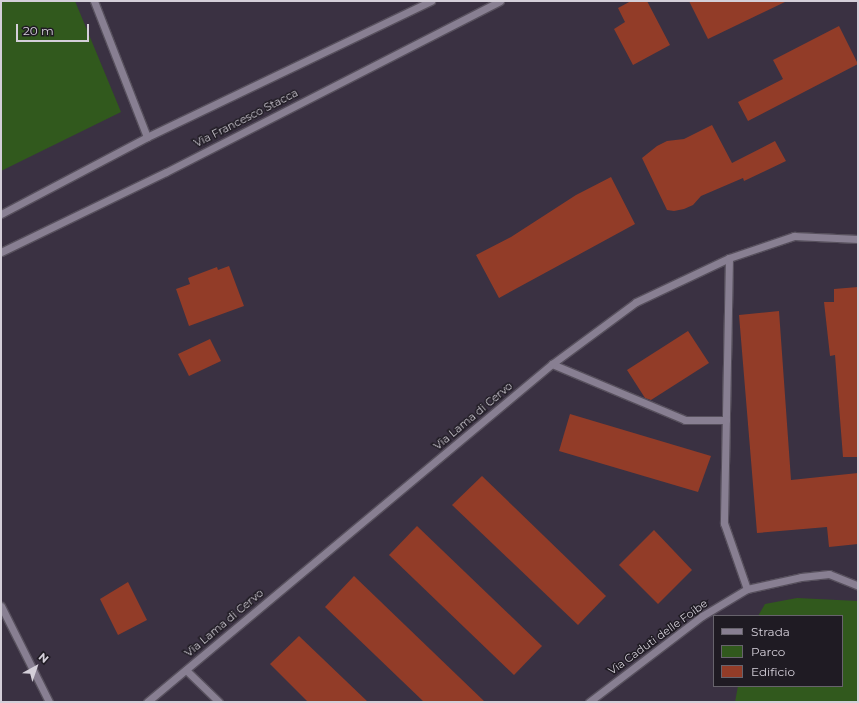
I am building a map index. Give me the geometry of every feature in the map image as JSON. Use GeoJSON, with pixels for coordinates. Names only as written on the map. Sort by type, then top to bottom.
{"type":"FeatureCollection","features":[{"type":"Feature","properties":{"kind":"street"},"geometry":{"type":"LineString","coordinates":[[94,1],[148,137]]}},
{"type":"Feature","properties":{"kind":"street"},"geometry":{"type":"LineString","coordinates":[[1,214],[148,137],[431,1]]}},
{"type":"Feature","properties":{"kind":"street","name":"Via Francesco Stacca"},"geometry":{"type":"LineString","coordinates":[[1,252],[166,172],[500,1]]}},
{"type":"Feature","properties":{"kind":"street","name":"Via Lama di Cervo"},"geometry":{"type":"LineString","coordinates":[[147,702],[552,364],[636,302],[729,258],[794,236],[858,239]]}},
{"type":"Feature","properties":{"kind":"street"},"geometry":{"type":"LineString","coordinates":[[729,258],[724,523],[747,589]]}},
{"type":"Feature","properties":{"kind":"street"},"geometry":{"type":"LineString","coordinates":[[552,364],[685,420],[726,420]]}},
{"type":"Feature","properties":{"kind":"street","name":"Via Caduti delle Foibe"},"geometry":{"type":"LineString","coordinates":[[589,702],[702,616],[747,589],[800,577],[830,574],[858,586]]}},
{"type":"Feature","properties":{"kind":"street"},"geometry":{"type":"LineString","coordinates":[[1,606],[49,702]]}},
{"type":"Feature","properties":{"kind":"street"},"geometry":{"type":"LineString","coordinates":[[186,670],[219,702]]}},
{"type":"Feature","properties":{"kind":"green space"},"geometry":{"type":"Polygon","coordinates":[[[1,1],[75,1],[121,112],[1,171],[1,1]]]}},
{"type":"Feature","properties":{"kind":"green space"},"geometry":{"type":"Polygon","coordinates":[[[797,598],[858,601],[858,702],[735,702],[738,687],[843,687],[843,615],[759,615],[765,604],[797,598]]]}},
{"type":"Feature","properties":{"kind":"building"},"geometry":{"type":"Polygon","coordinates":[[[631,1],[647,1],[670,45],[633,65],[614,29],[625,22],[618,8],[631,1]]]}},
{"type":"Feature","properties":{"kind":"building"},"geometry":{"type":"Polygon","coordinates":[[[689,1],[787,1],[708,39],[689,1]]]}},
{"type":"Feature","properties":{"kind":"building"},"geometry":{"type":"Polygon","coordinates":[[[839,26],[858,64],[748,121],[738,102],[783,79],[773,60],[839,26]]]}},
{"type":"Feature","properties":{"kind":"building"},"geometry":{"type":"Polygon","coordinates":[[[712,125],[732,163],[775,141],[786,161],[744,181],[743,178],[701,196],[693,205],[684,209],[674,211],[667,210],[642,158],[657,146],[667,141],[684,139],[712,125]]]}},
{"type":"Feature","properties":{"kind":"building"},"geometry":{"type":"Polygon","coordinates":[[[611,177],[635,224],[499,298],[476,255],[511,237],[576,195],[611,177]]]}},
{"type":"Feature","properties":{"kind":"building"},"geometry":{"type":"Polygon","coordinates":[[[229,266],[244,306],[189,326],[176,289],[190,284],[188,278],[217,267],[218,270],[229,266]]]}},
{"type":"Feature","properties":{"kind":"building"},"geometry":{"type":"Polygon","coordinates":[[[858,287],[858,457],[843,457],[835,355],[830,356],[824,302],[834,302],[834,289],[858,287]]]}},
{"type":"Feature","properties":{"kind":"building"},"geometry":{"type":"Polygon","coordinates":[[[779,311],[791,480],[858,473],[858,544],[829,547],[827,527],[757,533],[739,315],[779,311]]]}},
{"type":"Feature","properties":{"kind":"building"},"geometry":{"type":"Polygon","coordinates":[[[688,331],[709,363],[651,400],[645,398],[627,370],[688,331]]]}},
{"type":"Feature","properties":{"kind":"building"},"geometry":{"type":"Polygon","coordinates":[[[210,339],[221,361],[189,376],[178,354],[210,339]]]}},
{"type":"Feature","properties":{"kind":"building"},"geometry":{"type":"Polygon","coordinates":[[[570,414],[711,456],[698,492],[559,451],[570,414]]]}},
{"type":"Feature","properties":{"kind":"building"},"geometry":{"type":"Polygon","coordinates":[[[482,476],[606,596],[578,625],[452,505],[482,476]]]}},
{"type":"Feature","properties":{"kind":"building"},"geometry":{"type":"Polygon","coordinates":[[[417,526],[542,646],[514,675],[389,555],[417,526]]]}},
{"type":"Feature","properties":{"kind":"building"},"geometry":{"type":"Polygon","coordinates":[[[654,530],[692,570],[658,604],[619,565],[654,530]]]}},
{"type":"Feature","properties":{"kind":"building"},"geometry":{"type":"Polygon","coordinates":[[[354,576],[485,702],[424,702],[325,607],[354,576]]]}},
{"type":"Feature","properties":{"kind":"building"},"geometry":{"type":"Polygon","coordinates":[[[128,582],[147,620],[118,635],[100,599],[128,582]]]}},
{"type":"Feature","properties":{"kind":"building"},"geometry":{"type":"Polygon","coordinates":[[[299,636],[368,702],[308,702],[270,664],[299,636]]]}}]}
